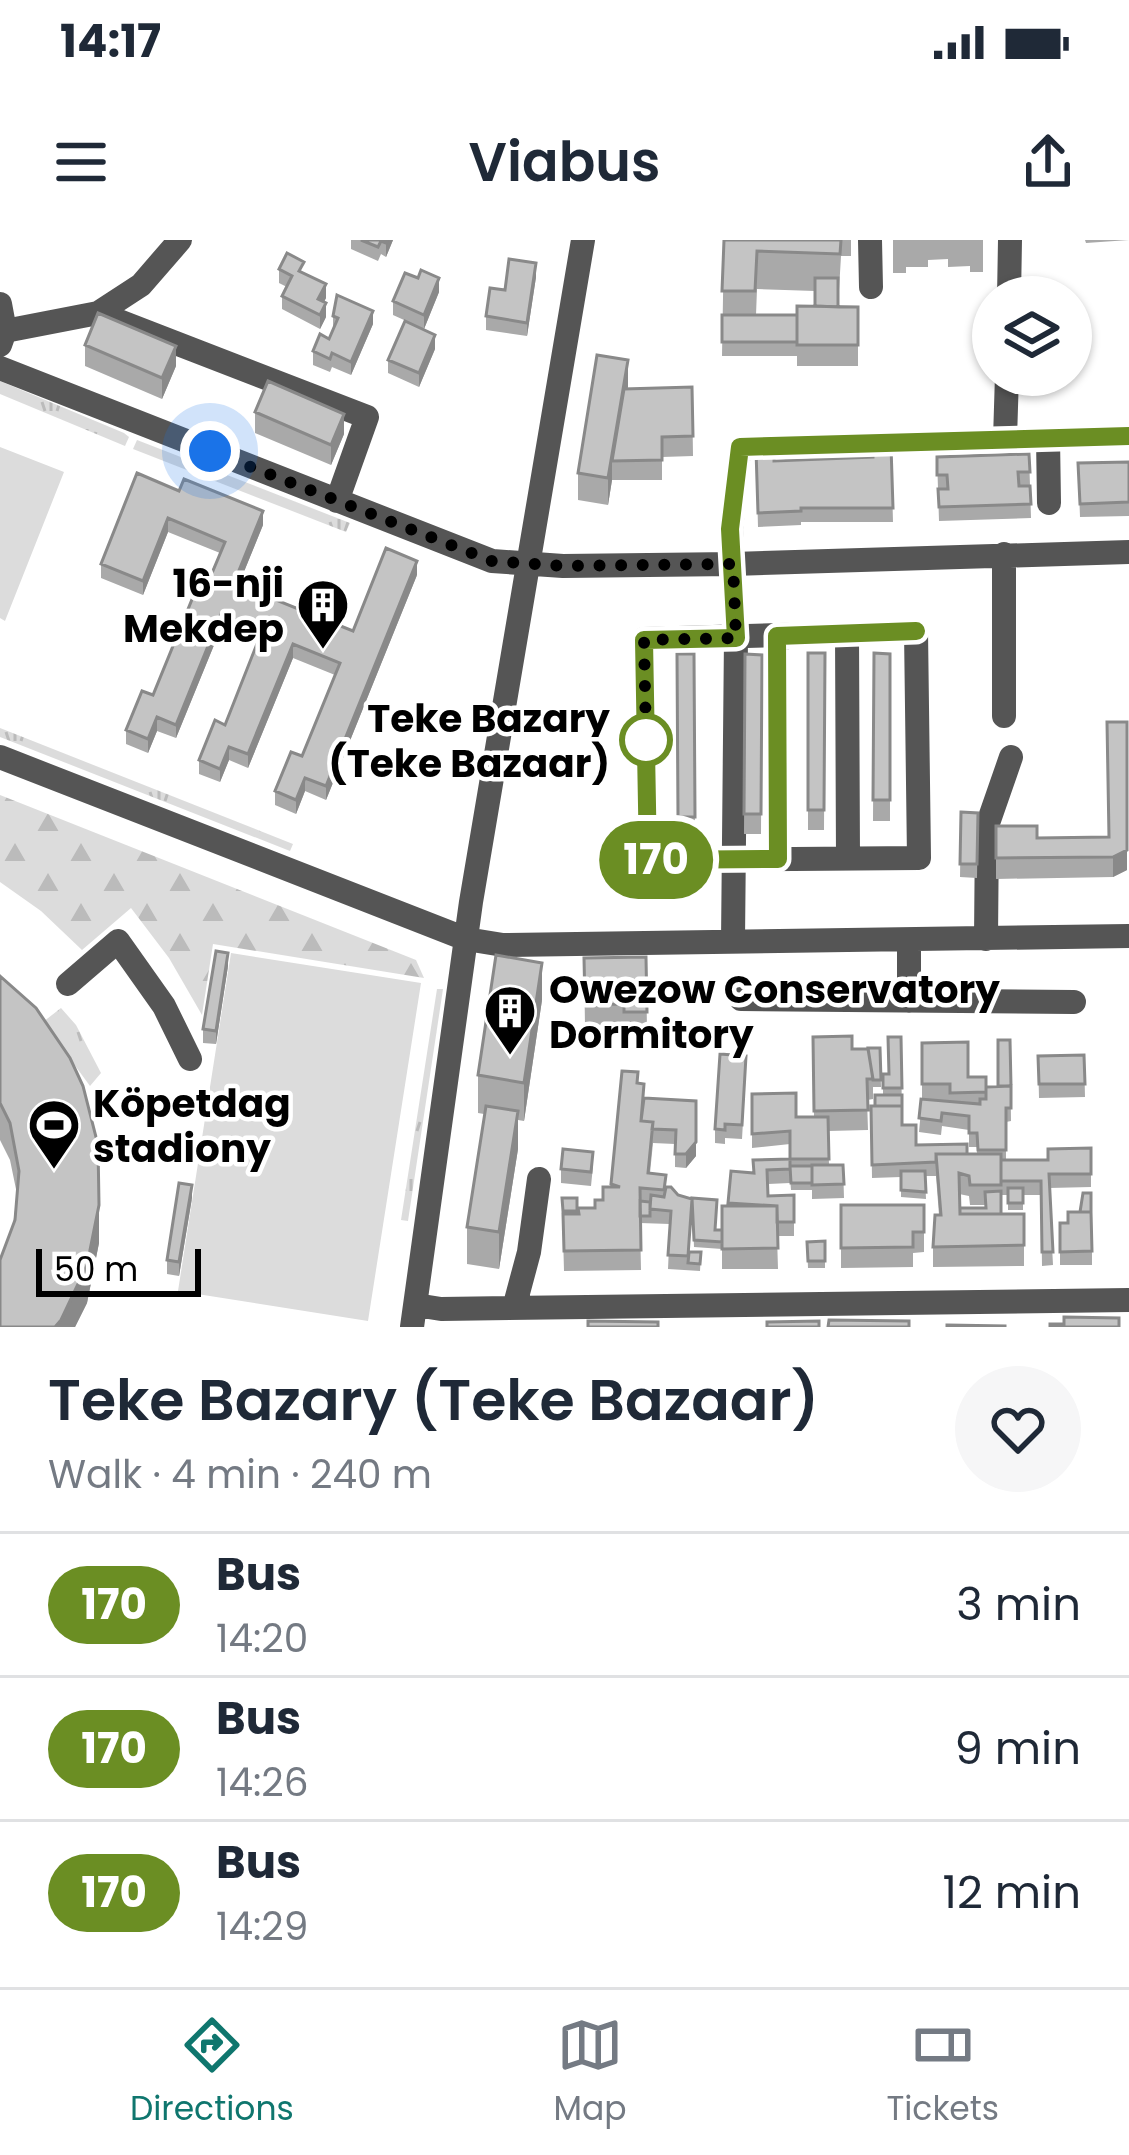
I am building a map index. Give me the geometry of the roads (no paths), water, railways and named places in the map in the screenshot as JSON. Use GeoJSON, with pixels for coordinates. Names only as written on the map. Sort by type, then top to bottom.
{"type":"FeatureCollection","features":[{"type":"Feature","properties":{"kind":"street"},"geometry":{"type":"LineString","coordinates":[[0,304],[2,338],[98,313],[141,285],[180,240]]}},
{"type":"Feature","properties":{"kind":"street"},"geometry":{"type":"LineString","coordinates":[[583,240],[466,939],[414,1316],[514,1308],[576,1317],[1129,1300]]}},
{"type":"Feature","properties":{"kind":"street"},"geometry":{"type":"LineString","coordinates":[[870,240],[871,287]]}},
{"type":"Feature","properties":{"kind":"street"},"geometry":{"type":"LineString","coordinates":[[1009,276],[1010,240]]}},
{"type":"Feature","properties":{"kind":"street"},"geometry":{"type":"LineString","coordinates":[[98,313],[367,417],[337,501]]}},
{"type":"Feature","properties":{"kind":"street"},"geometry":{"type":"LineString","coordinates":[[0,368],[469,554],[527,566],[1129,552]]}},
{"type":"Feature","properties":{"kind":"street"},"geometry":{"type":"LineString","coordinates":[[1006,440],[1007,396]]}},
{"type":"Feature","properties":{"kind":"street"},"geometry":{"type":"LineString","coordinates":[[733,941],[736,638],[730,529],[740,447],[1129,436]]}},
{"type":"Feature","properties":{"kind":"street"},"geometry":{"type":"LineString","coordinates":[[1048,438],[1049,502]]}},
{"type":"Feature","properties":{"kind":"street"},"geometry":{"type":"LineString","coordinates":[[1004,554],[1004,716]]}},
{"type":"Feature","properties":{"kind":"street"},"geometry":{"type":"LineString","coordinates":[[916,631],[919,858],[648,860],[644,640],[777,636],[916,631]]}},
{"type":"Feature","properties":{"kind":"street"},"geometry":{"type":"LineString","coordinates":[[847,633],[848,859]]}},
{"type":"Feature","properties":{"kind":"street"},"geometry":{"type":"LineString","coordinates":[[777,636],[778,859]]}},
{"type":"Feature","properties":{"kind":"street"},"geometry":{"type":"LineString","coordinates":[[0,757],[466,939],[503,945],[1129,937]]}},
{"type":"Feature","properties":{"kind":"street"},"geometry":{"type":"LineString","coordinates":[[986,938],[987,826],[1011,757]]}},
{"type":"Feature","properties":{"kind":"street"},"geometry":{"type":"LineString","coordinates":[[909,940],[910,1000]]}},
{"type":"Feature","properties":{"kind":"street"},"geometry":{"type":"LineString","coordinates":[[68,984],[118,941],[164,1006],[190,1059]]}},
{"type":"Feature","properties":{"kind":"street"},"geometry":{"type":"LineString","coordinates":[[741,999],[1074,1002]]}},
{"type":"Feature","properties":{"kind":"street"},"geometry":{"type":"LineString","coordinates":[[514,1308],[529,1252],[539,1179]]}},
{"type":"Feature","properties":{"kind":"place","name":"16-nji Mekdep"},"geometry":{"type":"Point","coordinates":[323,651]}},
{"type":"Feature","properties":{"kind":"place","name":"Teke Bazary (Teke Bazaar)"},"geometry":{"type":"Point","coordinates":[646,740]}},
{"type":"Feature","properties":{"kind":"place","name":"Owezow Conservatory Dormitory"},"geometry":{"type":"Point","coordinates":[510,1057]}},
{"type":"Feature","properties":{"kind":"place","name":"Köpetdag stadiony"},"geometry":{"type":"Point","coordinates":[54,1171]}}]}
